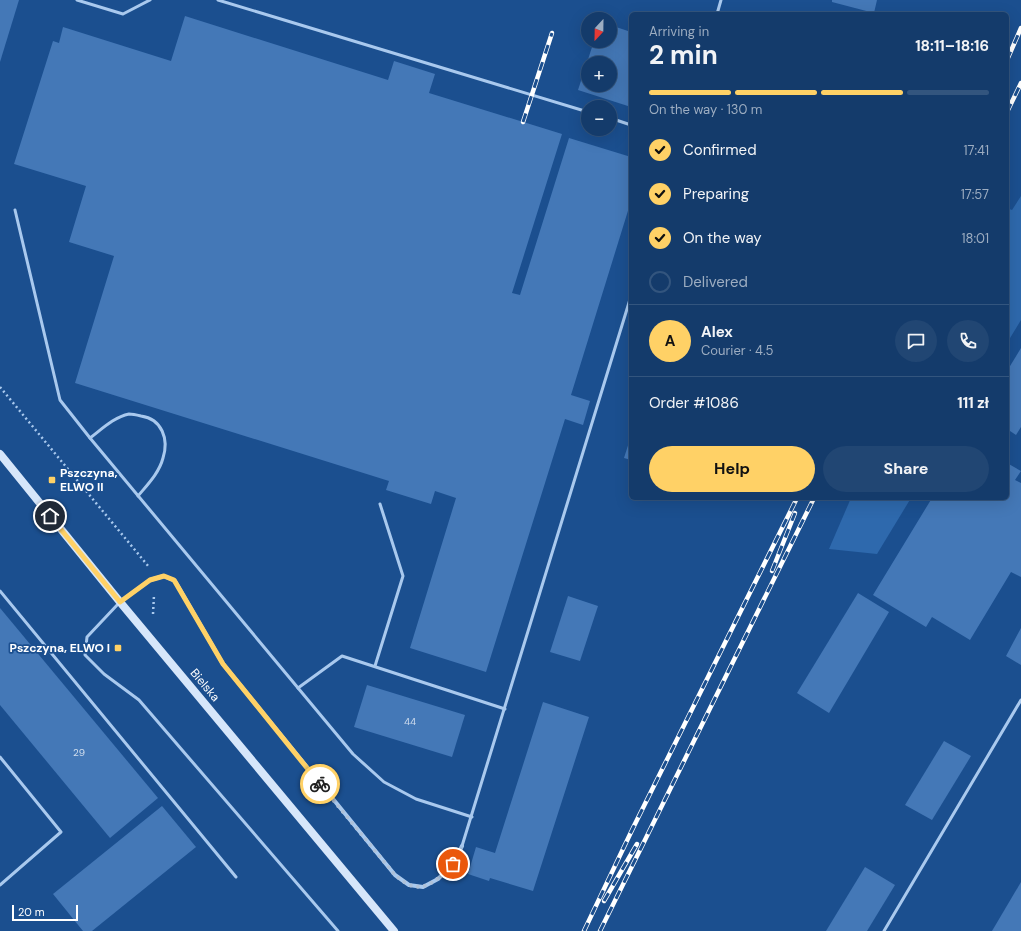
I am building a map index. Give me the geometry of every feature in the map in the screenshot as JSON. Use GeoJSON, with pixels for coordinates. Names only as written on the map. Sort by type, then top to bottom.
{"type":"FeatureCollection","features":[{"type":"Feature","properties":{"kind":"main road","name":"Bielska"},"geometry":{"type":"LineString","coordinates":[[0,454],[120,602],[394,931]]}},
{"type":"Feature","properties":{"kind":"street"},"geometry":{"type":"LineString","coordinates":[[120,602],[150,580],[164,576],[174,580],[223,664],[395,875],[409,885],[423,887],[438,879],[453,864],[462,846]]}},
{"type":"Feature","properties":{"kind":"lane"},"geometry":{"type":"LineString","coordinates":[[77,0],[123,14],[150,0]]}},
{"type":"Feature","properties":{"kind":"lane"},"geometry":{"type":"LineString","coordinates":[[218,0],[581,110]]}},
{"type":"Feature","properties":{"kind":"lane"},"geometry":{"type":"LineString","coordinates":[[718,12],[721,0]]}},
{"type":"Feature","properties":{"kind":"lane"},"geometry":{"type":"LineString","coordinates":[[617,120],[629,124]]}},
{"type":"Feature","properties":{"kind":"lane"},"geometry":{"type":"LineString","coordinates":[[15,210],[60,400],[353,754],[384,782],[416,799],[472,817]]}},
{"type":"Feature","properties":{"kind":"lane"},"geometry":{"type":"LineString","coordinates":[[462,846],[629,303]]}},
{"type":"Feature","properties":{"kind":"lane"},"geometry":{"type":"LineString","coordinates":[[90,438],[112,420],[130,414],[148,417],[160,425],[165,440],[164,457],[156,474],[138,496]]}},
{"type":"Feature","properties":{"kind":"lane"},"geometry":{"type":"LineString","coordinates":[[375,666],[403,576],[380,504]]}},
{"type":"Feature","properties":{"kind":"lane"},"geometry":{"type":"LineString","coordinates":[[0,591],[236,877]]}},
{"type":"Feature","properties":{"kind":"lane"},"geometry":{"type":"LineString","coordinates":[[120,602],[87,637],[85,654],[104,674],[139,700],[338,931]]}},
{"type":"Feature","properties":{"kind":"lane"},"geometry":{"type":"LineString","coordinates":[[298,688],[342,656],[505,709]]}},
{"type":"Feature","properties":{"kind":"lane"},"geometry":{"type":"LineString","coordinates":[[884,931],[1021,700]]}},
{"type":"Feature","properties":{"kind":"lane"},"geometry":{"type":"LineString","coordinates":[[0,757],[61,832],[0,885]]}},
{"type":"Feature","properties":{"kind":"path"},"geometry":{"type":"LineString","coordinates":[[0,387],[148,564],[155,578],[153,614]]}},
{"type":"Feature","properties":{"kind":"path"},"geometry":{"type":"LineString","coordinates":[[0,394],[3,391]]}},
{"type":"Feature","properties":{"kind":"shaded area"},"geometry":{"type":"Polygon","coordinates":[[[1021,196],[1021,320],[1009,340],[1009,209],[1012,210],[1021,196]]]}},
{"type":"Feature","properties":{"kind":"shaded area"},"geometry":{"type":"Polygon","coordinates":[[[850,500],[910,500],[877,554],[829,549],[850,500]]]}},
{"type":"Feature","properties":{"kind":"building"},"geometry":{"type":"Polygon","coordinates":[[[0,0],[19,0],[0,62],[0,0]]]}},
{"type":"Feature","properties":{"kind":"building"},"geometry":{"type":"Polygon","coordinates":[[[832,0],[877,0],[874,12],[832,2],[832,0]]]}},
{"type":"Feature","properties":{"kind":"building"},"geometry":{"type":"Polygon","coordinates":[[[185,16],[388,80],[394,61],[435,74],[429,93],[562,134],[512,293],[520,295],[569,138],[629,156],[629,207],[571,395],[590,401],[583,425],[565,419],[486,672],[410,648],[456,498],[435,491],[431,504],[386,490],[389,481],[75,383],[114,256],[69,242],[86,186],[14,164],[53,41],[59,43],[63,27],[171,61],[185,16]]]}},
{"type":"Feature","properties":{"kind":"building"},"geometry":{"type":"Polygon","coordinates":[[[617,27],[629,31],[629,106],[617,103],[617,100],[609,100],[584,92],[617,92],[617,56],[589,56],[592,48],[617,48],[617,27]]]}},
{"type":"Feature","properties":{"kind":"building"},"geometry":{"type":"Polygon","coordinates":[[[581,81],[581,91],[578,90],[581,81]]]}},
{"type":"Feature","properties":{"kind":"building"},"geometry":{"type":"Polygon","coordinates":[[[1021,348],[1021,427],[1016,435],[1009,430],[1009,368],[1021,348]]]}},
{"type":"Feature","properties":{"kind":"building"},"geometry":{"type":"Polygon","coordinates":[[[629,442],[629,459],[624,458],[629,442]]]}},
{"type":"Feature","properties":{"kind":"building"},"geometry":{"type":"Polygon","coordinates":[[[1009,464],[1021,471],[1015,480],[1021,483],[1021,577],[1011,572],[970,640],[932,617],[926,627],[873,595],[931,500],[1009,500],[1009,464]]]}},
{"type":"Feature","properties":{"kind":"building"},"geometry":{"type":"Polygon","coordinates":[[[858,593],[889,612],[829,713],[797,693],[858,593]]]}},
{"type":"Feature","properties":{"kind":"building"},"geometry":{"type":"Polygon","coordinates":[[[568,596],[598,606],[580,661],[550,652],[568,596]]]}},
{"type":"Feature","properties":{"kind":"building"},"geometry":{"type":"Polygon","coordinates":[[[0,608],[158,798],[110,838],[0,705],[0,608]]]}},
{"type":"Feature","properties":{"kind":"building"},"geometry":{"type":"Polygon","coordinates":[[[1021,628],[1021,665],[1006,656],[1021,628]]]}},
{"type":"Feature","properties":{"kind":"building"},"geometry":{"type":"Polygon","coordinates":[[[367,685],[465,715],[452,757],[354,727],[367,685]]]}},
{"type":"Feature","properties":{"kind":"building"},"geometry":{"type":"Polygon","coordinates":[[[543,702],[589,717],[533,891],[490,878],[489,881],[468,874],[476,847],[495,853],[543,702]]]}},
{"type":"Feature","properties":{"kind":"building"},"geometry":{"type":"Polygon","coordinates":[[[944,741],[971,756],[932,820],[905,805],[944,741]]]}},
{"type":"Feature","properties":{"kind":"building"},"geometry":{"type":"Polygon","coordinates":[[[162,806],[196,847],[92,931],[83,931],[53,894],[162,806]]]}},
{"type":"Feature","properties":{"kind":"building"},"geometry":{"type":"Polygon","coordinates":[[[865,867],[895,885],[867,931],[826,931],[865,867]]]}},
{"type":"Feature","properties":{"kind":"building"},"geometry":{"type":"Polygon","coordinates":[[[1021,882],[1021,931],[992,931],[1021,882]]]}},
{"type":"Feature","properties":{"kind":"railway"},"geometry":{"type":"LineString","coordinates":[[1009,55],[1021,28]]}},
{"type":"Feature","properties":{"kind":"railway"},"geometry":{"type":"LineString","coordinates":[[523,122],[552,33]]}},
{"type":"Feature","properties":{"kind":"railway"},"geometry":{"type":"LineString","coordinates":[[1009,108],[1021,83]]}},
{"type":"Feature","properties":{"kind":"railway"},"geometry":{"type":"LineString","coordinates":[[584,931],[633,828],[796,500]]}},
{"type":"Feature","properties":{"kind":"railway"},"geometry":{"type":"LineString","coordinates":[[600,931],[813,500]]}},
{"type":"Feature","properties":{"kind":"railway"},"geometry":{"type":"LineString","coordinates":[[772,571],[795,513]]}},
{"type":"Feature","properties":{"kind":"railway"},"geometry":{"type":"LineString","coordinates":[[604,901],[637,844]]}},
{"type":"Feature","properties":{"kind":"way so far"},"geometry":{"type":"LineString","coordinates":[[320,784],[395,875],[409,885],[423,887],[438,879],[453,864]]}},
{"type":"Feature","properties":{"kind":"place","name":"Pszczyna, ELWO II"},"geometry":{"type":"Point","coordinates":[52,480]}},
{"type":"Feature","properties":{"kind":"place","name":"Pszczyna, ELWO I"},"geometry":{"type":"Point","coordinates":[118,648]}},
{"type":"Feature","properties":{"kind":"route"},"geometry":{"type":"LineString","coordinates":[[50,516],[120,602],[150,580],[164,576],[174,580],[223,664],[320,784]]}}]}
